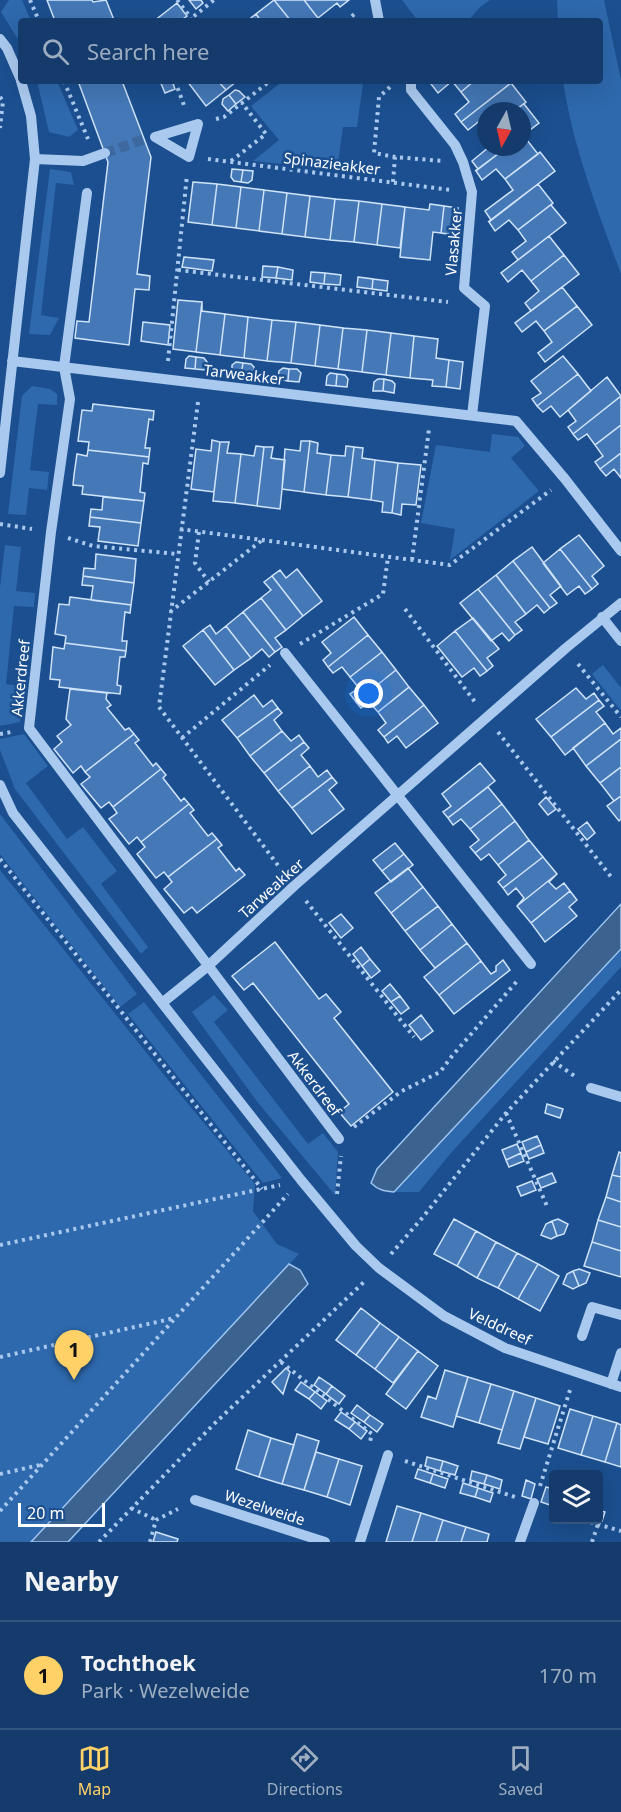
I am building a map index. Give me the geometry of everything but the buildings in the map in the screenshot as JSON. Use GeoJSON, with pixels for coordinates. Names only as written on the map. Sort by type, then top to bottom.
{"type":"FeatureCollection","features":[{"type":"Feature","properties":{"kind":"street"},"geometry":{"type":"LineString","coordinates":[[375,0],[378,18]]}},
{"type":"Feature","properties":{"kind":"street"},"geometry":{"type":"LineString","coordinates":[[0,39],[7,48],[18,74]]}},
{"type":"Feature","properties":{"kind":"street"},"geometry":{"type":"LineString","coordinates":[[0,473],[35,159],[31,116],[22,84]]}},
{"type":"Feature","properties":{"kind":"street","name":"Vlasakker"},"geometry":{"type":"LineString","coordinates":[[411,84],[411,90],[455,145],[472,192],[464,288],[485,306],[472,415]]}},
{"type":"Feature","properties":{"kind":"street"},"geometry":{"type":"LineString","coordinates":[[195,125],[189,157],[150,138],[195,125]]}},
{"type":"Feature","properties":{"kind":"street"},"geometry":{"type":"LineString","coordinates":[[35,159],[84,161],[105,153]]}},
{"type":"Feature","properties":{"kind":"street","name":"Akkerdreef"},"geometry":{"type":"LineString","coordinates":[[87,193],[64,367],[70,399],[51,532],[29,728],[339,1138]]}},
{"type":"Feature","properties":{"kind":"street","name":"Tarweakker"},"geometry":{"type":"LineString","coordinates":[[12,361],[516,421],[621,551]]}},
{"type":"Feature","properties":{"kind":"street","name":"Tarweakker"},"geometry":{"type":"LineString","coordinates":[[162,1003],[208,966],[294,886],[566,648],[621,603]]}},
{"type":"Feature","properties":{"kind":"street"},"geometry":{"type":"LineString","coordinates":[[602,617],[621,641]]}},
{"type":"Feature","properties":{"kind":"street"},"geometry":{"type":"LineString","coordinates":[[285,653],[531,964]]}},
{"type":"Feature","properties":{"kind":"street"},"geometry":{"type":"LineString","coordinates":[[0,785],[13,813],[301,1180]]}},
{"type":"Feature","properties":{"kind":"street"},"geometry":{"type":"LineString","coordinates":[[591,1088],[621,1097]]}},
{"type":"Feature","properties":{"kind":"street","name":"Velddreef"},"geometry":{"type":"LineString","coordinates":[[301,1180],[356,1246],[379,1268],[444,1316],[505,1347],[616,1386]]}},
{"type":"Feature","properties":{"kind":"street"},"geometry":{"type":"LineString","coordinates":[[582,1336],[592,1307],[621,1315]]}},
{"type":"Feature","properties":{"kind":"street"},"geometry":{"type":"LineString","coordinates":[[616,1386],[621,1353]]}},
{"type":"Feature","properties":{"kind":"street"},"geometry":{"type":"LineString","coordinates":[[360,1542],[388,1455]]}},
{"type":"Feature","properties":{"kind":"street","name":"Wezelweide"},"geometry":{"type":"LineString","coordinates":[[195,1500],[325,1542]]}},
{"type":"Feature","properties":{"kind":"street"},"geometry":{"type":"LineString","coordinates":[[520,1542],[534,1503]]}},
{"type":"Feature","properties":{"kind":"path"},"geometry":{"type":"LineString","coordinates":[[30,0],[38,18]]}},
{"type":"Feature","properties":{"kind":"path"},"geometry":{"type":"LineString","coordinates":[[177,0],[189,18]]}},
{"type":"Feature","properties":{"kind":"path"},"geometry":{"type":"LineString","coordinates":[[192,18],[213,0]]}},
{"type":"Feature","properties":{"kind":"path"},"geometry":{"type":"LineString","coordinates":[[65,84],[88,138],[84,161]]}},
{"type":"Feature","properties":{"kind":"path"},"geometry":{"type":"LineString","coordinates":[[176,84],[195,125],[224,117],[266,84]]}},
{"type":"Feature","properties":{"kind":"path"},"geometry":{"type":"LineString","coordinates":[[394,84],[379,97],[374,153],[395,157],[463,162]]}},
{"type":"Feature","properties":{"kind":"path"},"geometry":{"type":"LineString","coordinates":[[0,97],[3,101],[0,128]]}},
{"type":"Feature","properties":{"kind":"path"},"geometry":{"type":"LineString","coordinates":[[231,162],[266,135],[242,103]]}},
{"type":"Feature","properties":{"kind":"path"},"geometry":{"type":"LineString","coordinates":[[166,380],[189,157]]}},
{"type":"Feature","properties":{"kind":"path","name":"Spinazieakker"},"geometry":{"type":"LineString","coordinates":[[189,157],[472,192]]}},
{"type":"Feature","properties":{"kind":"path"},"geometry":{"type":"LineString","coordinates":[[393,182],[395,157]]}},
{"type":"Feature","properties":{"kind":"path"},"geometry":{"type":"LineString","coordinates":[[178,270],[449,302]]}},
{"type":"Feature","properties":{"kind":"path"},"geometry":{"type":"LineString","coordinates":[[200,383],[159,707],[294,886],[414,1036]]}},
{"type":"Feature","properties":{"kind":"path"},"geometry":{"type":"LineString","coordinates":[[412,560],[431,410]]}},
{"type":"Feature","properties":{"kind":"path"},"geometry":{"type":"LineString","coordinates":[[180,530],[450,565],[565,479]]}},
{"type":"Feature","properties":{"kind":"path"},"geometry":{"type":"LineString","coordinates":[[0,524],[51,532],[93,546],[177,554]]}},
{"type":"Feature","properties":{"kind":"path"},"geometry":{"type":"LineString","coordinates":[[200,532],[195,563],[209,582]]}},
{"type":"Feature","properties":{"kind":"path"},"geometry":{"type":"LineString","coordinates":[[170,612],[261,540]]}},
{"type":"Feature","properties":{"kind":"path"},"geometry":{"type":"LineString","coordinates":[[405,609],[486,718],[612,878]]}},
{"type":"Feature","properties":{"kind":"path"},"geometry":{"type":"LineString","coordinates":[[566,648],[621,717]]}},
{"type":"Feature","properties":{"kind":"path"},"geometry":{"type":"LineString","coordinates":[[0,859],[262,1188]]}},
{"type":"Feature","properties":{"kind":"path"},"geometry":{"type":"LineString","coordinates":[[402,1091],[440,1072],[531,964]]}},
{"type":"Feature","properties":{"kind":"path"},"geometry":{"type":"LineString","coordinates":[[554,1061],[591,1088]]}},
{"type":"Feature","properties":{"kind":"path"},"geometry":{"type":"LineString","coordinates":[[506,1113],[547,1206]]}},
{"type":"Feature","properties":{"kind":"path"},"geometry":{"type":"LineString","coordinates":[[0,1245],[301,1180]]}},
{"type":"Feature","properties":{"kind":"path"},"geometry":{"type":"LineString","coordinates":[[0,1510],[301,1180]]}},
{"type":"Feature","properties":{"kind":"path"},"geometry":{"type":"LineString","coordinates":[[0,1358],[176,1317]]}},
{"type":"Feature","properties":{"kind":"path"},"geometry":{"type":"LineString","coordinates":[[534,1503],[575,1372]]}},
{"type":"Feature","properties":{"kind":"path"},"geometry":{"type":"LineString","coordinates":[[0,1474],[41,1465]]}},
{"type":"Feature","properties":{"kind":"path"},"geometry":{"type":"LineString","coordinates":[[131,1508],[156,1520],[150,1542]]}},
{"type":"Feature","properties":{"kind":"path"},"geometry":{"type":"LineString","coordinates":[[592,1542],[598,1524],[621,1531]]}},
{"type":"Feature","properties":{"kind":"shaded area"},"geometry":{"type":"Polygon","coordinates":[[[9,0],[22,0],[30,18],[18,18],[18,39],[1,12],[9,0]]]}},
{"type":"Feature","properties":{"kind":"shaded area"},"geometry":{"type":"Polygon","coordinates":[[[402,0],[490,0],[471,18],[416,18],[402,0]]]}},
{"type":"Feature","properties":{"kind":"shaded area"},"geometry":{"type":"Polygon","coordinates":[[[557,0],[604,0],[621,80],[621,274],[580,155],[563,84],[603,84],[603,18],[558,18],[557,0]]]}},
{"type":"Feature","properties":{"kind":"shaded area"},"geometry":{"type":"Polygon","coordinates":[[[38,84],[58,84],[78,130],[69,137],[49,132],[38,84]]]}},
{"type":"Feature","properties":{"kind":"shaded area"},"geometry":{"type":"Polygon","coordinates":[[[279,84],[363,84],[357,127],[343,127],[337,170],[253,161],[279,140],[251,106],[279,84]]]}},
{"type":"Feature","properties":{"kind":"shaded area"},"geometry":{"type":"Polygon","coordinates":[[[50,169],[71,172],[74,185],[56,183],[41,315],[59,318],[50,335],[29,334],[50,169]]]}},
{"type":"Feature","properties":{"kind":"shaded area"},"geometry":{"type":"Polygon","coordinates":[[[32,386],[50,389],[57,394],[57,405],[38,404],[30,470],[49,472],[47,490],[29,488],[26,515],[8,514],[22,396],[32,386]]]}},
{"type":"Feature","properties":{"kind":"shaded area"},"geometry":{"type":"Polygon","coordinates":[[[492,434],[518,437],[525,446],[511,458],[539,491],[450,560],[455,529],[421,523],[436,445],[490,452],[492,434]]]}},
{"type":"Feature","properties":{"kind":"shaded area"},"geometry":{"type":"Polygon","coordinates":[[[5,545],[21,547],[16,591],[35,593],[34,607],[14,606],[6,684],[25,687],[20,722],[0,726],[0,587],[5,545]]]}},
{"type":"Feature","properties":{"kind":"shaded area"},"geometry":{"type":"Polygon","coordinates":[[[603,665],[621,688],[621,711],[592,674],[603,665]]]}},
{"type":"Feature","properties":{"kind":"shaded area"},"geometry":{"type":"Polygon","coordinates":[[[24,734],[48,766],[26,783],[67,839],[83,827],[117,871],[101,884],[148,947],[141,954],[15,789],[0,750],[0,739],[24,734]]]}},
{"type":"Feature","properties":{"kind":"shaded area"},"geometry":{"type":"Polygon","coordinates":[[[0,814],[137,994],[120,1007],[0,854],[0,814]]]}},
{"type":"Feature","properties":{"kind":"shaded area"},"geometry":{"type":"Polygon","coordinates":[[[0,870],[169,1081],[255,1184],[253,1211],[277,1244],[299,1254],[31,1542],[0,1542],[0,870]]]}},
{"type":"Feature","properties":{"kind":"shaded area"},"geometry":{"type":"Polygon","coordinates":[[[621,904],[621,949],[394,1192],[381,1190],[371,1183],[377,1169],[621,904]]]}},
{"type":"Feature","properties":{"kind":"shaded area"},"geometry":{"type":"Polygon","coordinates":[[[621,949],[621,967],[451,1153],[419,1192],[394,1192],[621,949]]]}},
{"type":"Feature","properties":{"kind":"shaded area"},"geometry":{"type":"Polygon","coordinates":[[[214,995],[228,1010],[214,1022],[308,1144],[323,1133],[338,1152],[335,1195],[259,1104],[192,1012],[214,995]]]}},
{"type":"Feature","properties":{"kind":"shaded area"},"geometry":{"type":"Polygon","coordinates":[[[144,1002],[282,1178],[263,1183],[128,1014],[144,1002]]]}},
{"type":"Feature","properties":{"kind":"shaded area"},"geometry":{"type":"Polygon","coordinates":[[[289,1264],[300,1270],[308,1284],[68,1542],[31,1542],[289,1264]]]}},
{"type":"Feature","properties":{"kind":"tunnel"},"geometry":{"type":"LineString","coordinates":[[105,153],[145,139]]}},
{"type":"Feature","properties":{"kind":"place","name":"Tochthoek"},"geometry":{"type":"Point","coordinates":[74,1380]}}]}
